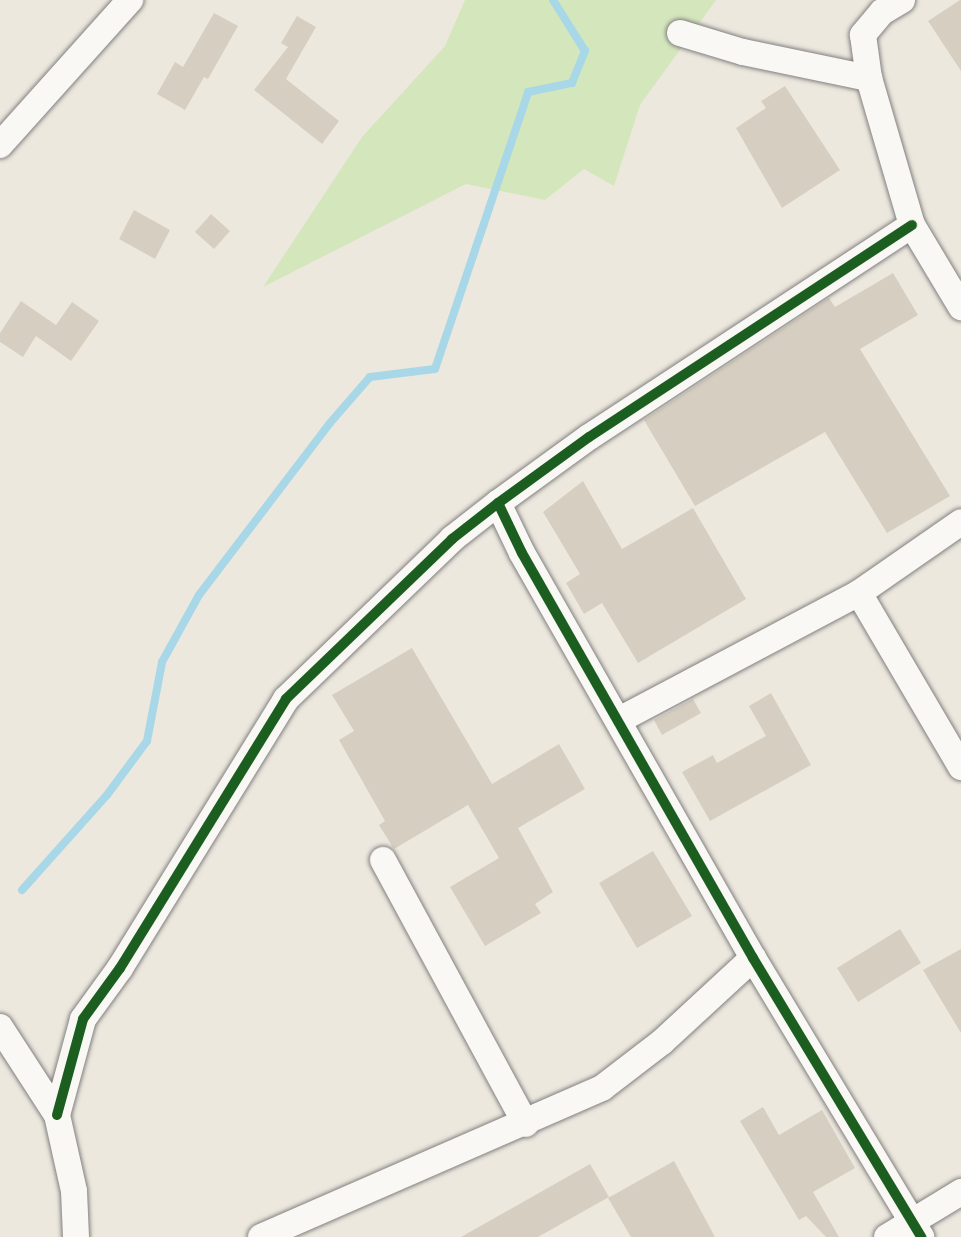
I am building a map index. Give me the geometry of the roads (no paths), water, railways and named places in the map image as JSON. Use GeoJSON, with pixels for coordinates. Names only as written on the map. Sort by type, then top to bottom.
{"type":"FeatureCollection","features":[{"type":"Feature","properties":{"kind":"street"},"geometry":{"type":"LineString","coordinates":[[0,145],[130,0]]}},
{"type":"Feature","properties":{"kind":"street"},"geometry":{"type":"LineString","coordinates":[[902,0],[882,12],[863,35],[869,78],[912,225],[961,307]]}},
{"type":"Feature","properties":{"kind":"street"},"geometry":{"type":"LineString","coordinates":[[680,33],[743,52],[869,78]]}},
{"type":"Feature","properties":{"kind":"street"},"geometry":{"type":"LineString","coordinates":[[57,1115],[83,1019],[120,968],[286,699],[452,539],[498,503],[589,437],[912,225]]}},
{"type":"Feature","properties":{"kind":"street"},"geometry":{"type":"LineString","coordinates":[[498,503],[522,552],[621,719],[753,958],[916,1230]]}},
{"type":"Feature","properties":{"kind":"street"},"geometry":{"type":"LineString","coordinates":[[621,719],[859,593],[961,522]]}},
{"type":"Feature","properties":{"kind":"street"},"geometry":{"type":"LineString","coordinates":[[859,593],[961,767]]}},
{"type":"Feature","properties":{"kind":"street"},"geometry":{"type":"LineString","coordinates":[[383,860],[526,1124]]}},
{"type":"Feature","properties":{"kind":"street"},"geometry":{"type":"LineString","coordinates":[[261,1237],[430,1160],[526,1124],[602,1088],[662,1042],[753,958]]}},
{"type":"Feature","properties":{"kind":"street"},"geometry":{"type":"LineString","coordinates":[[0,1027],[57,1115],[74,1191],[76,1237]]}},
{"type":"Feature","properties":{"kind":"street"},"geometry":{"type":"LineString","coordinates":[[887,1237],[916,1230],[961,1192]]}},
{"type":"Feature","properties":{"kind":"waterway"},"geometry":{"type":"LineString","coordinates":[[22,890],[107,795],[147,741],[162,662],[199,595],[330,423],[370,377],[435,369],[528,92],[572,83],[585,51],[553,0]]}}]}
